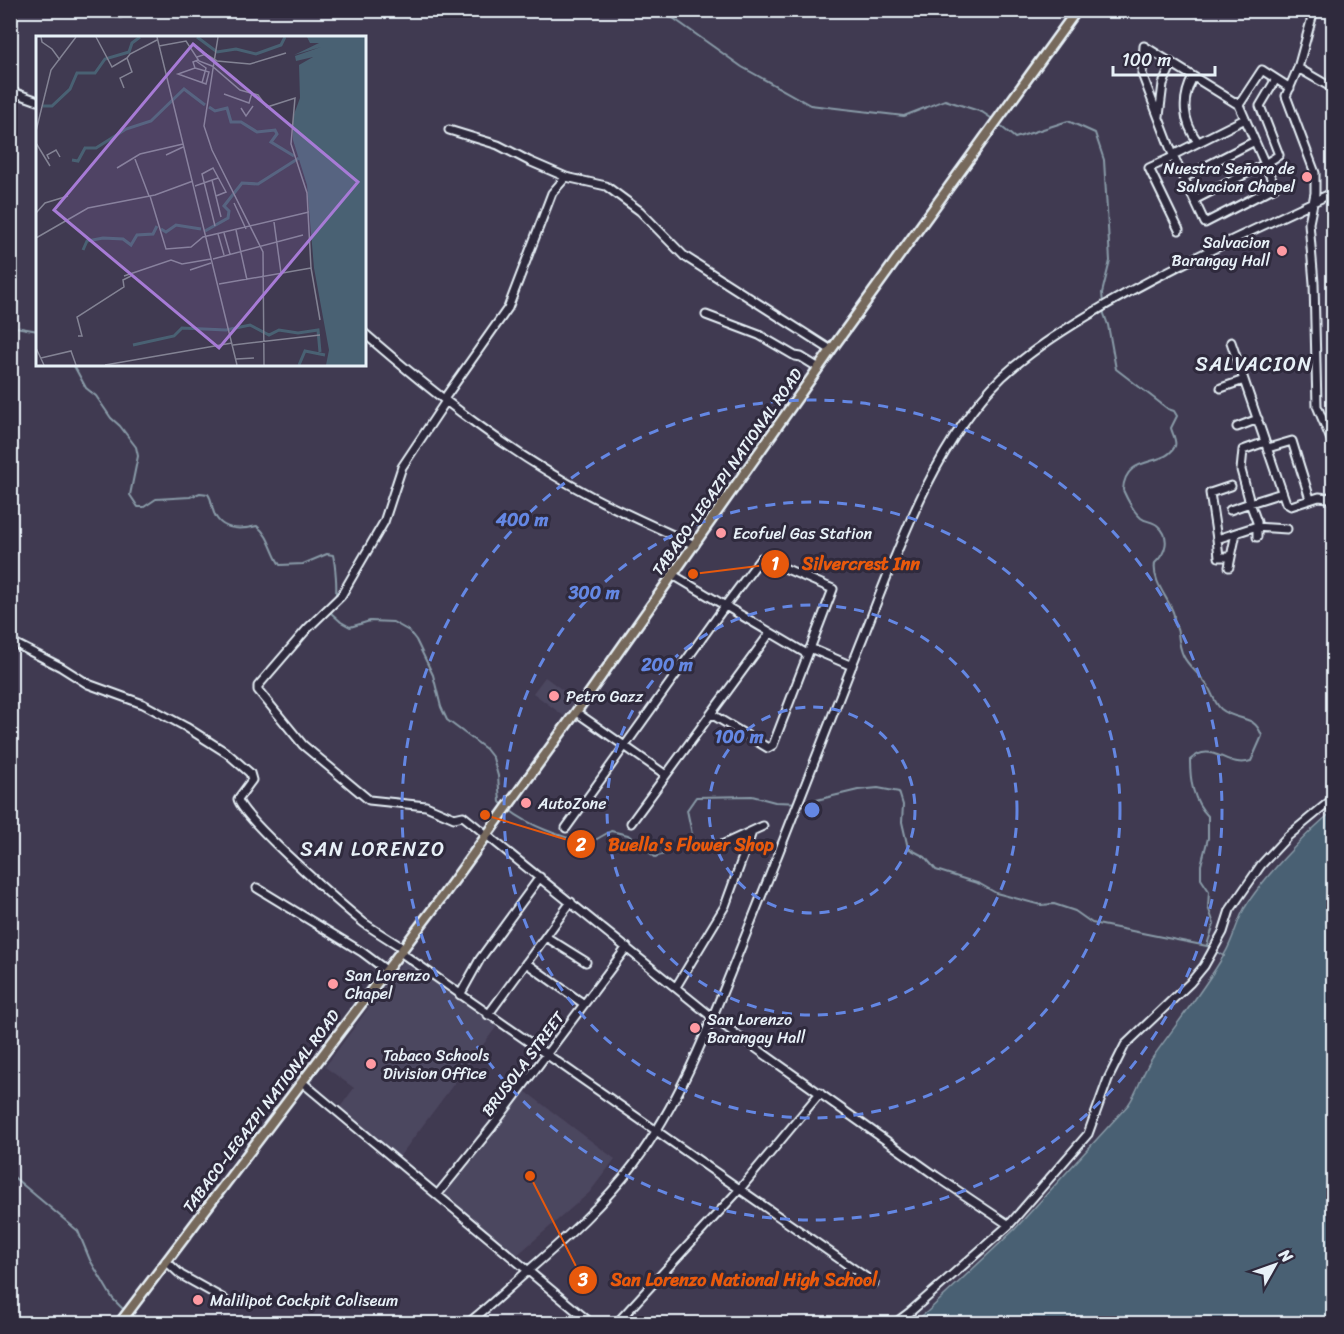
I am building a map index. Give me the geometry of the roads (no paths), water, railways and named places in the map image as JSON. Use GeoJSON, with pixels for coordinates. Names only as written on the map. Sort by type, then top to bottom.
{"type":"FeatureCollection","features":[{"type":"Feature","properties":{"kind":"main road","name":"TABACO-LEGAZPI NATIONAL ROAD"},"geometry":{"type":"LineString","coordinates":[[122,1320],[303,1083],[576,712],[831,350],[1077,10]]}},
{"type":"Feature","properties":{"kind":"street"},"geometry":{"type":"LineString","coordinates":[[1314,10],[1298,68],[1286,96],[1315,173],[1309,223],[1314,283],[1317,406],[1334,447]]}},
{"type":"Feature","properties":{"kind":"street"},"geometry":{"type":"LineString","coordinates":[[1144,46],[1193,76],[1239,105],[1275,187],[1204,223],[1173,156],[1142,74],[1144,46]]}},
{"type":"Feature","properties":{"kind":"street"},"geometry":{"type":"LineString","coordinates":[[1158,117],[1163,84],[1172,63]]}},
{"type":"Feature","properties":{"kind":"street"},"geometry":{"type":"LineString","coordinates":[[1298,68],[1334,89]]}},
{"type":"Feature","properties":{"kind":"street"},"geometry":{"type":"LineString","coordinates":[[1239,105],[1262,70],[1290,88]]}},
{"type":"Feature","properties":{"kind":"street"},"geometry":{"type":"LineString","coordinates":[[1193,76],[1186,94],[1186,116],[1190,132],[1198,142]]}},
{"type":"Feature","properties":{"kind":"street"},"geometry":{"type":"LineString","coordinates":[[1194,200],[1279,155],[1260,106],[1276,79]]}},
{"type":"Feature","properties":{"kind":"street"},"geometry":{"type":"LineString","coordinates":[[10,91],[36,100]]}},
{"type":"Feature","properties":{"kind":"street"},"geometry":{"type":"LineString","coordinates":[[1179,230],[1149,168],[1245,119]]}},
{"type":"Feature","properties":{"kind":"street"},"geometry":{"type":"LineString","coordinates":[[448,130],[498,145],[566,177],[606,186],[618,193],[648,219],[684,256],[831,350]]}},
{"type":"Feature","properties":{"kind":"street"},"geometry":{"type":"LineString","coordinates":[[1183,178],[1255,141]]}},
{"type":"Feature","properties":{"kind":"street"},"geometry":{"type":"LineString","coordinates":[[566,177],[552,193],[508,308],[402,467],[384,522],[341,596],[282,658],[258,686],[258,690],[303,745],[369,800],[426,806],[454,818],[463,816],[712,1017],[1009,1225]]}},
{"type":"Feature","properties":{"kind":"street"},"geometry":{"type":"LineString","coordinates":[[467,1323],[579,1226],[597,1207],[632,1166],[680,1091],[801,798],[895,554],[915,510],[956,435],[975,408],[1002,378],[1056,334],[1164,273],[1334,192]]}},
{"type":"Feature","properties":{"kind":"street"},"geometry":{"type":"LineString","coordinates":[[706,315],[759,335],[819,368]]}},
{"type":"Feature","properties":{"kind":"street"},"geometry":{"type":"LineString","coordinates":[[366,335],[445,400],[545,469],[635,518],[695,544]]}},
{"type":"Feature","properties":{"kind":"street"},"geometry":{"type":"LineString","coordinates":[[1232,342],[1286,503],[1291,506],[1319,497],[1328,498],[1334,494]]}},
{"type":"Feature","properties":{"kind":"street"},"geometry":{"type":"LineString","coordinates":[[1221,388],[1244,380]]}},
{"type":"Feature","properties":{"kind":"street"},"geometry":{"type":"LineString","coordinates":[[1237,428],[1257,420]]}},
{"type":"Feature","properties":{"kind":"street"},"geometry":{"type":"LineString","coordinates":[[1257,537],[1257,528],[1241,470],[1243,450],[1292,441],[1310,499]]}},
{"type":"Feature","properties":{"kind":"street"},"geometry":{"type":"LineString","coordinates":[[1200,496],[1231,486]]}},
{"type":"Feature","properties":{"kind":"street"},"geometry":{"type":"LineString","coordinates":[[1210,493],[1219,557]]}},
{"type":"Feature","properties":{"kind":"street"},"geometry":{"type":"LineString","coordinates":[[1230,510],[1282,493]]}},
{"type":"Feature","properties":{"kind":"street"},"geometry":{"type":"LineString","coordinates":[[1217,539],[1254,527],[1287,530]]}},
{"type":"Feature","properties":{"kind":"street"},"geometry":{"type":"LineString","coordinates":[[1229,567],[1236,533]]}},
{"type":"Feature","properties":{"kind":"street"},"geometry":{"type":"LineString","coordinates":[[1210,557],[1231,557]]}},
{"type":"Feature","properties":{"kind":"street"},"geometry":{"type":"LineString","coordinates":[[566,828],[761,558],[833,590],[773,745],[768,747],[711,714]]}},
{"type":"Feature","properties":{"kind":"street"},"geometry":{"type":"LineString","coordinates":[[673,575],[770,633],[808,651],[852,666]]}},
{"type":"Feature","properties":{"kind":"street"},"geometry":{"type":"LineString","coordinates":[[631,823],[770,633]]}},
{"type":"Feature","properties":{"kind":"street"},"geometry":{"type":"LineString","coordinates":[[10,641],[61,667],[88,684],[143,704],[227,753],[250,772],[252,780],[238,800],[239,804],[253,821],[364,922],[488,1015],[874,1283]]}},
{"type":"Feature","properties":{"kind":"street"},"geometry":{"type":"LineString","coordinates":[[576,712],[666,775]]}},
{"type":"Feature","properties":{"kind":"street"},"geometry":{"type":"LineString","coordinates":[[894,1323],[910,1312],[1009,1225],[1089,1134],[1108,1079],[1125,1045],[1190,983],[1204,966],[1223,932],[1230,910],[1261,865],[1288,836],[1334,798]]}},
{"type":"Feature","properties":{"kind":"street"},"geometry":{"type":"LineString","coordinates":[[715,848],[763,826]]}},
{"type":"Feature","properties":{"kind":"street"},"geometry":{"type":"LineString","coordinates":[[676,987],[725,906],[752,832]]}},
{"type":"Feature","properties":{"kind":"street"},"geometry":{"type":"LineString","coordinates":[[460,995],[480,959],[540,877]]}},
{"type":"Feature","properties":{"kind":"street"},"geometry":{"type":"LineString","coordinates":[[256,888],[344,941],[386,970]]}},
{"type":"Feature","properties":{"kind":"street"},"geometry":{"type":"LineString","coordinates":[[488,1015],[571,902]]}},
{"type":"Feature","properties":{"kind":"street"},"geometry":{"type":"LineString","coordinates":[[546,937],[586,962]]}},
{"type":"Feature","properties":{"kind":"street","name":"BRUSOLA STREET"},"geometry":{"type":"LineString","coordinates":[[437,1195],[492,1127],[627,947]]}},
{"type":"Feature","properties":{"kind":"street"},"geometry":{"type":"LineString","coordinates":[[526,963],[584,1004]]}},
{"type":"Feature","properties":{"kind":"street"},"geometry":{"type":"LineString","coordinates":[[303,1083],[592,1323]]}},
{"type":"Feature","properties":{"kind":"street"},"geometry":{"type":"LineString","coordinates":[[616,1323],[740,1190],[820,1093]]}},
{"type":"Feature","properties":{"kind":"street"},"geometry":{"type":"LineString","coordinates":[[166,1261],[181,1275],[224,1299]]}},
{"type":"Feature","properties":{"kind":"water"},"geometry":{"type":"Polygon","coordinates":[[[1333,811],[1333,1323],[912,1323],[927,1312],[1015,1229],[1128,1105],[1149,1063],[1224,955],[1241,915],[1252,897],[1285,857],[1333,811]]]}},
{"type":"Feature","properties":{"kind":"waterway"},"geometry":{"type":"LineString","coordinates":[[635,10],[673,18],[742,67],[810,105],[904,116],[945,100],[982,112],[994,120]]}},
{"type":"Feature","properties":{"kind":"waterway"},"geometry":{"type":"LineString","coordinates":[[998,124],[1015,138],[1068,121],[1095,133],[1104,160],[1110,261],[1102,293],[1104,314],[1116,369],[1168,409],[1174,411],[1177,416],[1171,428],[1175,446],[1170,453],[1131,471],[1125,478],[1123,490],[1138,515],[1156,524],[1165,535],[1166,545],[1162,555],[1155,563],[1156,577],[1172,609],[1184,657],[1207,685],[1221,709],[1250,721],[1259,729],[1262,736],[1251,761],[1234,761],[1205,752],[1190,760],[1193,790],[1208,816],[1208,838],[1201,865],[1201,879],[1209,891],[1208,907],[1214,924],[1207,945]]}},
{"type":"Feature","properties":{"kind":"waterway"},"geometry":{"type":"LineString","coordinates":[[10,326],[36,331]]}},
{"type":"Feature","properties":{"kind":"waterway"},"geometry":{"type":"LineString","coordinates":[[74,366],[86,388],[96,396],[136,447],[138,456],[130,495],[138,507],[144,507],[156,499],[208,494],[214,513],[221,523],[232,528],[257,526],[268,539],[280,565],[303,564],[327,554],[333,555],[335,599]]}},
{"type":"Feature","properties":{"kind":"waterway"},"geometry":{"type":"LineString","coordinates":[[333,607],[331,613],[350,627],[370,621],[393,622],[409,631],[416,640],[433,675],[441,707],[447,720],[486,749],[493,758],[498,776],[500,802],[504,806]]}},
{"type":"Feature","properties":{"kind":"waterway"},"geometry":{"type":"LineString","coordinates":[[508,809],[536,826],[588,844],[611,831],[628,835],[655,857],[677,850],[693,839],[687,810],[696,797],[752,796],[775,802],[804,803],[858,790],[878,788],[899,792],[903,805],[902,822],[908,848],[925,857],[936,870],[980,884],[996,893],[1041,905],[1054,904],[1075,911],[1092,923],[1207,946],[1224,956]]}},
{"type":"Feature","properties":{"kind":"waterway"},"geometry":{"type":"LineString","coordinates":[[10,1174],[78,1231],[90,1260],[113,1299],[126,1312]]}},
{"type":"Feature","properties":{"kind":"waterway"},"geometry":{"type":"LineString","coordinates":[[130,1316],[137,1324]]}},
{"type":"Feature","properties":{"kind":"place","name":"Nuestra Señora de Salvacion Chapel"},"geometry":{"type":"Point","coordinates":[1307,177]}},
{"type":"Feature","properties":{"kind":"place","name":"Salvacion Barangay Hall"},"geometry":{"type":"Point","coordinates":[1282,251]}},
{"type":"Feature","properties":{"kind":"place","name":"Ecofuel Gas Station"},"geometry":{"type":"Point","coordinates":[721,533]}},
{"type":"Feature","properties":{"kind":"place","name":"Silvercrest Inn"},"geometry":{"type":"Point","coordinates":[693,574]}},
{"type":"Feature","properties":{"kind":"place","name":"Petro Gazz"},"geometry":{"type":"Point","coordinates":[554,696]}},
{"type":"Feature","properties":{"kind":"place","name":"AutoZone"},"geometry":{"type":"Point","coordinates":[526,803]}},
{"type":"Feature","properties":{"kind":"place","name":"Buella's Flower Shop"},"geometry":{"type":"Point","coordinates":[485,815]}},
{"type":"Feature","properties":{"kind":"place","name":"San Lorenzo Chapel"},"geometry":{"type":"Point","coordinates":[333,984]}},
{"type":"Feature","properties":{"kind":"place","name":"San Lorenzo Barangay Hall"},"geometry":{"type":"Point","coordinates":[695,1028]}},
{"type":"Feature","properties":{"kind":"place","name":"Tabaco Schools Division Office"},"geometry":{"type":"Point","coordinates":[371,1064]}},
{"type":"Feature","properties":{"kind":"place","name":"San Lorenzo National High School"},"geometry":{"type":"Point","coordinates":[530,1176]}},
{"type":"Feature","properties":{"kind":"place","name":"Malilipot Cockpit Coliseum"},"geometry":{"type":"Point","coordinates":[198,1300]}},
{"type":"Feature","properties":{"kind":"district","name":"SALVACION"},"geometry":{"type":"Point","coordinates":[1254,364]}},
{"type":"Feature","properties":{"kind":"district","name":"SAN LORENZO"},"geometry":{"type":"Point","coordinates":[373,849]}}]}
